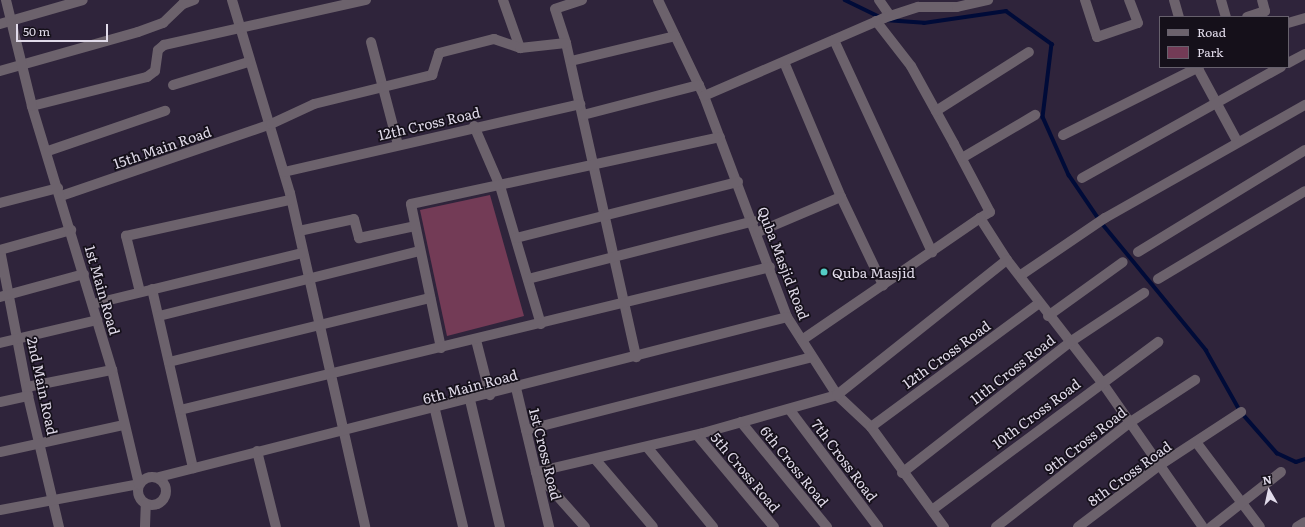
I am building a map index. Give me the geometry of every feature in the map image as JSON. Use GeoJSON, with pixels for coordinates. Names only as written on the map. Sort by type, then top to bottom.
{"type":"FeatureCollection","features":[{"type":"Feature","properties":{"kind":"street","name":"1st Main Road"},"geometry":{"type":"LineString","coordinates":[[6,0],[32,106],[48,150],[112,370],[139,484]]}},
{"type":"Feature","properties":{"kind":"street"},"geometry":{"type":"LineString","coordinates":[[0,24],[83,0]]}},
{"type":"Feature","properties":{"kind":"street"},"geometry":{"type":"LineString","coordinates":[[0,71],[151,28],[194,0]]}},
{"type":"Feature","properties":{"kind":"street"},"geometry":{"type":"LineString","coordinates":[[232,0],[248,62],[271,124],[284,172],[331,373],[342,432],[366,527]]}},
{"type":"Feature","properties":{"kind":"street"},"geometry":{"type":"LineString","coordinates":[[32,106],[147,77],[155,71],[158,50],[164,45],[238,27],[366,0]]}},
{"type":"Feature","properties":{"kind":"street"},"geometry":{"type":"LineString","coordinates":[[503,0],[520,48],[566,42]]}},
{"type":"Feature","properties":{"kind":"street"},"geometry":{"type":"LineString","coordinates":[[582,0],[566,2],[555,9],[571,61],[636,357]]}},
{"type":"Feature","properties":{"kind":"street","name":"Quba Masjid Road"},"geometry":{"type":"LineString","coordinates":[[658,0],[704,96],[754,221],[787,317],[836,395],[871,427],[902,473],[944,527]]}},
{"type":"Feature","properties":{"kind":"street"},"geometry":{"type":"LineString","coordinates":[[802,340],[990,212],[911,66],[882,19],[879,0]]}},
{"type":"Feature","properties":{"kind":"street"},"geometry":{"type":"LineString","coordinates":[[704,96],[916,4],[957,6],[988,0]]}},
{"type":"Feature","properties":{"kind":"street"},"geometry":{"type":"LineString","coordinates":[[1085,0],[1097,36],[1138,23],[1129,0]]}},
{"type":"Feature","properties":{"kind":"street"},"geometry":{"type":"LineString","coordinates":[[1174,0],[1178,16]]}},
{"type":"Feature","properties":{"kind":"street"},"geometry":{"type":"LineString","coordinates":[[1221,0],[1226,16]]}},
{"type":"Feature","properties":{"kind":"street"},"geometry":{"type":"LineString","coordinates":[[1250,16],[1265,11],[1262,0]]}},
{"type":"Feature","properties":{"kind":"street"},"geometry":{"type":"LineString","coordinates":[[1289,23],[1305,18]]}},
{"type":"Feature","properties":{"kind":"street"},"geometry":{"type":"LineString","coordinates":[[571,61],[675,36]]}},
{"type":"Feature","properties":{"kind":"street","name":"15th Main Road"},"geometry":{"type":"LineString","coordinates":[[0,203],[60,192],[271,124],[314,104],[432,75],[439,53],[494,39],[520,48]]}},
{"type":"Feature","properties":{"kind":"street"},"geometry":{"type":"LineString","coordinates":[[834,40],[932,252]]}},
{"type":"Feature","properties":{"kind":"street"},"geometry":{"type":"LineString","coordinates":[[371,42],[398,145]]}},
{"type":"Feature","properties":{"kind":"street"},"geometry":{"type":"LineString","coordinates":[[936,111],[1028,52]]}},
{"type":"Feature","properties":{"kind":"street"},"geometry":{"type":"LineString","coordinates":[[1289,62],[1305,54]]}},
{"type":"Feature","properties":{"kind":"street"},"geometry":{"type":"LineString","coordinates":[[173,85],[248,62]]}},
{"type":"Feature","properties":{"kind":"street"},"geometry":{"type":"LineString","coordinates":[[784,62],[841,197],[883,285]]}},
{"type":"Feature","properties":{"kind":"street"},"geometry":{"type":"LineString","coordinates":[[1063,136],[1196,68]]}},
{"type":"Feature","properties":{"kind":"street"},"geometry":{"type":"LineString","coordinates":[[1198,68],[1214,104],[1237,141]]}},
{"type":"Feature","properties":{"kind":"street"},"geometry":{"type":"LineString","coordinates":[[1082,178],[1279,68]]}},
{"type":"Feature","properties":{"kind":"street"},"geometry":{"type":"LineString","coordinates":[[582,115],[699,85]]}},
{"type":"Feature","properties":{"kind":"street","name":"12th Cross Road"},"geometry":{"type":"LineString","coordinates":[[284,172],[474,126],[580,104]]}},
{"type":"Feature","properties":{"kind":"street"},"geometry":{"type":"LineString","coordinates":[[1021,275],[1105,218],[1237,141],[1305,105]]}},
{"type":"Feature","properties":{"kind":"street"},"geometry":{"type":"LineString","coordinates":[[48,150],[165,111]]}},
{"type":"Feature","properties":{"kind":"street"},"geometry":{"type":"LineString","coordinates":[[962,158],[1035,116]]}},
{"type":"Feature","properties":{"kind":"street"},"geometry":{"type":"LineString","coordinates":[[474,126],[500,186],[541,324]]}},
{"type":"Feature","properties":{"kind":"street"},"geometry":{"type":"LineString","coordinates":[[441,348],[411,204],[594,167],[720,137]]}},
{"type":"Feature","properties":{"kind":"street"},"geometry":{"type":"LineString","coordinates":[[1138,252],[1305,150]]}},
{"type":"Feature","properties":{"kind":"street"},"geometry":{"type":"LineString","coordinates":[[516,238],[738,182]]}},
{"type":"Feature","properties":{"kind":"street"},"geometry":{"type":"LineString","coordinates":[[1158,279],[1305,191]]}},
{"type":"Feature","properties":{"kind":"street"},"geometry":{"type":"LineString","coordinates":[[758,232],[841,197]]}},
{"type":"Feature","properties":{"kind":"street"},"geometry":{"type":"LineString","coordinates":[[140,292],[126,236],[290,200]]}},
{"type":"Feature","properties":{"kind":"street"},"geometry":{"type":"LineString","coordinates":[[980,218],[1007,260],[1021,275],[1038,304],[1101,381],[1203,527]]}},
{"type":"Feature","properties":{"kind":"street"},"geometry":{"type":"LineString","coordinates":[[298,232],[354,219],[359,238],[415,226]]}},
{"type":"Feature","properties":{"kind":"street"},"geometry":{"type":"LineString","coordinates":[[528,279],[614,259],[754,221]]}},
{"type":"Feature","properties":{"kind":"street"},"geometry":{"type":"LineString","coordinates":[[0,250],[71,230]]}},
{"type":"Feature","properties":{"kind":"street","name":"2nd Main Road"},"geometry":{"type":"LineString","coordinates":[[0,250],[5,296],[19,339],[28,391],[42,443],[59,527]]}},
{"type":"Feature","properties":{"kind":"street"},"geometry":{"type":"LineString","coordinates":[[159,316],[420,251]]}},
{"type":"Feature","properties":{"kind":"street"},"geometry":{"type":"LineString","coordinates":[[93,304],[303,253]]}},
{"type":"Feature","properties":{"kind":"street"},"geometry":{"type":"LineString","coordinates":[[585,527],[536,472],[697,435],[836,395],[1007,260]]}},
{"type":"Feature","properties":{"kind":"street"},"geometry":{"type":"LineString","coordinates":[[1048,316],[1123,262]]}},
{"type":"Feature","properties":{"kind":"street"},"geometry":{"type":"LineString","coordinates":[[180,410],[331,373],[476,340],[770,267]]}},
{"type":"Feature","properties":{"kind":"street"},"geometry":{"type":"LineString","coordinates":[[5,296],[84,274]]}},
{"type":"Feature","properties":{"kind":"street"},"geometry":{"type":"LineString","coordinates":[[152,289],[193,468]]}},
{"type":"Feature","properties":{"kind":"street","name":"11th Cross Road"},"geometry":{"type":"LineString","coordinates":[[902,473],[1070,342],[1144,294]]}},
{"type":"Feature","properties":{"kind":"street"},"geometry":{"type":"LineString","coordinates":[[169,362],[430,298]]}},
{"type":"Feature","properties":{"kind":"street","name":"12th Cross Road"},"geometry":{"type":"LineString","coordinates":[[871,427],[1038,304]]}},
{"type":"Feature","properties":{"kind":"street","name":"6th Main Road"},"geometry":{"type":"LineString","coordinates":[[159,477],[257,451],[435,410],[787,317]]}},
{"type":"Feature","properties":{"kind":"street"},"geometry":{"type":"LineString","coordinates":[[0,343],[98,320]]}},
{"type":"Feature","properties":{"kind":"street"},"geometry":{"type":"LineString","coordinates":[[476,340],[490,395]]}},
{"type":"Feature","properties":{"kind":"street","name":"10th Cross Road"},"geometry":{"type":"LineString","coordinates":[[932,510],[1101,381],[1158,342]]}},
{"type":"Feature","properties":{"kind":"street"},"geometry":{"type":"LineString","coordinates":[[526,430],[812,357]]}},
{"type":"Feature","properties":{"kind":"street"},"geometry":{"type":"LineString","coordinates":[[0,402],[28,391],[112,370]]}},
{"type":"Feature","properties":{"kind":"street","name":"9th Cross Road"},"geometry":{"type":"LineString","coordinates":[[996,527],[1129,423],[1195,380]]}},
{"type":"Feature","properties":{"kind":"street","name":"1st Cross Road"},"geometry":{"type":"LineString","coordinates":[[516,388],[549,527]]}},
{"type":"Feature","properties":{"kind":"street"},"geometry":{"type":"LineString","coordinates":[[470,400],[500,527]]}},
{"type":"Feature","properties":{"kind":"street","name":"7th Cross Road"},"geometry":{"type":"LineString","coordinates":[[789,409],[878,527]]}},
{"type":"Feature","properties":{"kind":"street"},"geometry":{"type":"LineString","coordinates":[[435,410],[463,527]]}},
{"type":"Feature","properties":{"kind":"street","name":"8th Cross Road"},"geometry":{"type":"LineString","coordinates":[[1078,527],[1160,465],[1241,412]]}},
{"type":"Feature","properties":{"kind":"street","name":"6th Cross Road"},"geometry":{"type":"LineString","coordinates":[[741,422],[827,527]]}},
{"type":"Feature","properties":{"kind":"street"},"geometry":{"type":"LineString","coordinates":[[0,452],[124,425]]}},
{"type":"Feature","properties":{"kind":"street","name":"5th Cross Road"},"geometry":{"type":"LineString","coordinates":[[697,435],[774,527]]}},
{"type":"Feature","properties":{"kind":"street"},"geometry":{"type":"LineString","coordinates":[[1196,442],[1240,504],[1260,527]]}},
{"type":"Feature","properties":{"kind":"street"},"geometry":{"type":"LineString","coordinates":[[647,447],[713,527]]}},
{"type":"Feature","properties":{"kind":"street"},"geometry":{"type":"LineString","coordinates":[[257,451],[276,527]]}},
{"type":"Feature","properties":{"kind":"street"},"geometry":{"type":"LineString","coordinates":[[595,459],[653,527]]}},
{"type":"Feature","properties":{"kind":"street"},"geometry":{"type":"LineString","coordinates":[[1211,527],[1281,472]]}},
{"type":"Feature","properties":{"kind":"street"},"geometry":{"type":"LineString","coordinates":[[0,510],[139,484],[147,477],[159,477],[166,486],[165,497],[157,505],[146,504],[138,496],[139,484]]}},
{"type":"Feature","properties":{"kind":"street"},"geometry":{"type":"LineString","coordinates":[[145,527],[146,504]]}},
{"type":"Feature","properties":{"kind":"street"},"geometry":{"type":"LineString","coordinates":[[1297,527],[1305,522]]}},
{"type":"Feature","properties":{"kind":"green space"},"geometry":{"type":"Polygon","coordinates":[[[490,195],[524,316],[447,336],[420,210],[490,195]]]}},
{"type":"Feature","properties":{"kind":"waterway"},"geometry":{"type":"LineString","coordinates":[[845,0],[880,17]]}},
{"type":"Feature","properties":{"kind":"waterway"},"geometry":{"type":"LineString","coordinates":[[885,20],[924,23],[1006,11],[1052,44],[1043,117],[1069,175],[1101,222],[1206,350],[1241,412],[1277,453],[1296,462],[1305,459]]}},
{"type":"Feature","properties":{"kind":"place","name":"Quba Masjid"},"geometry":{"type":"Point","coordinates":[824,272]}}]}
